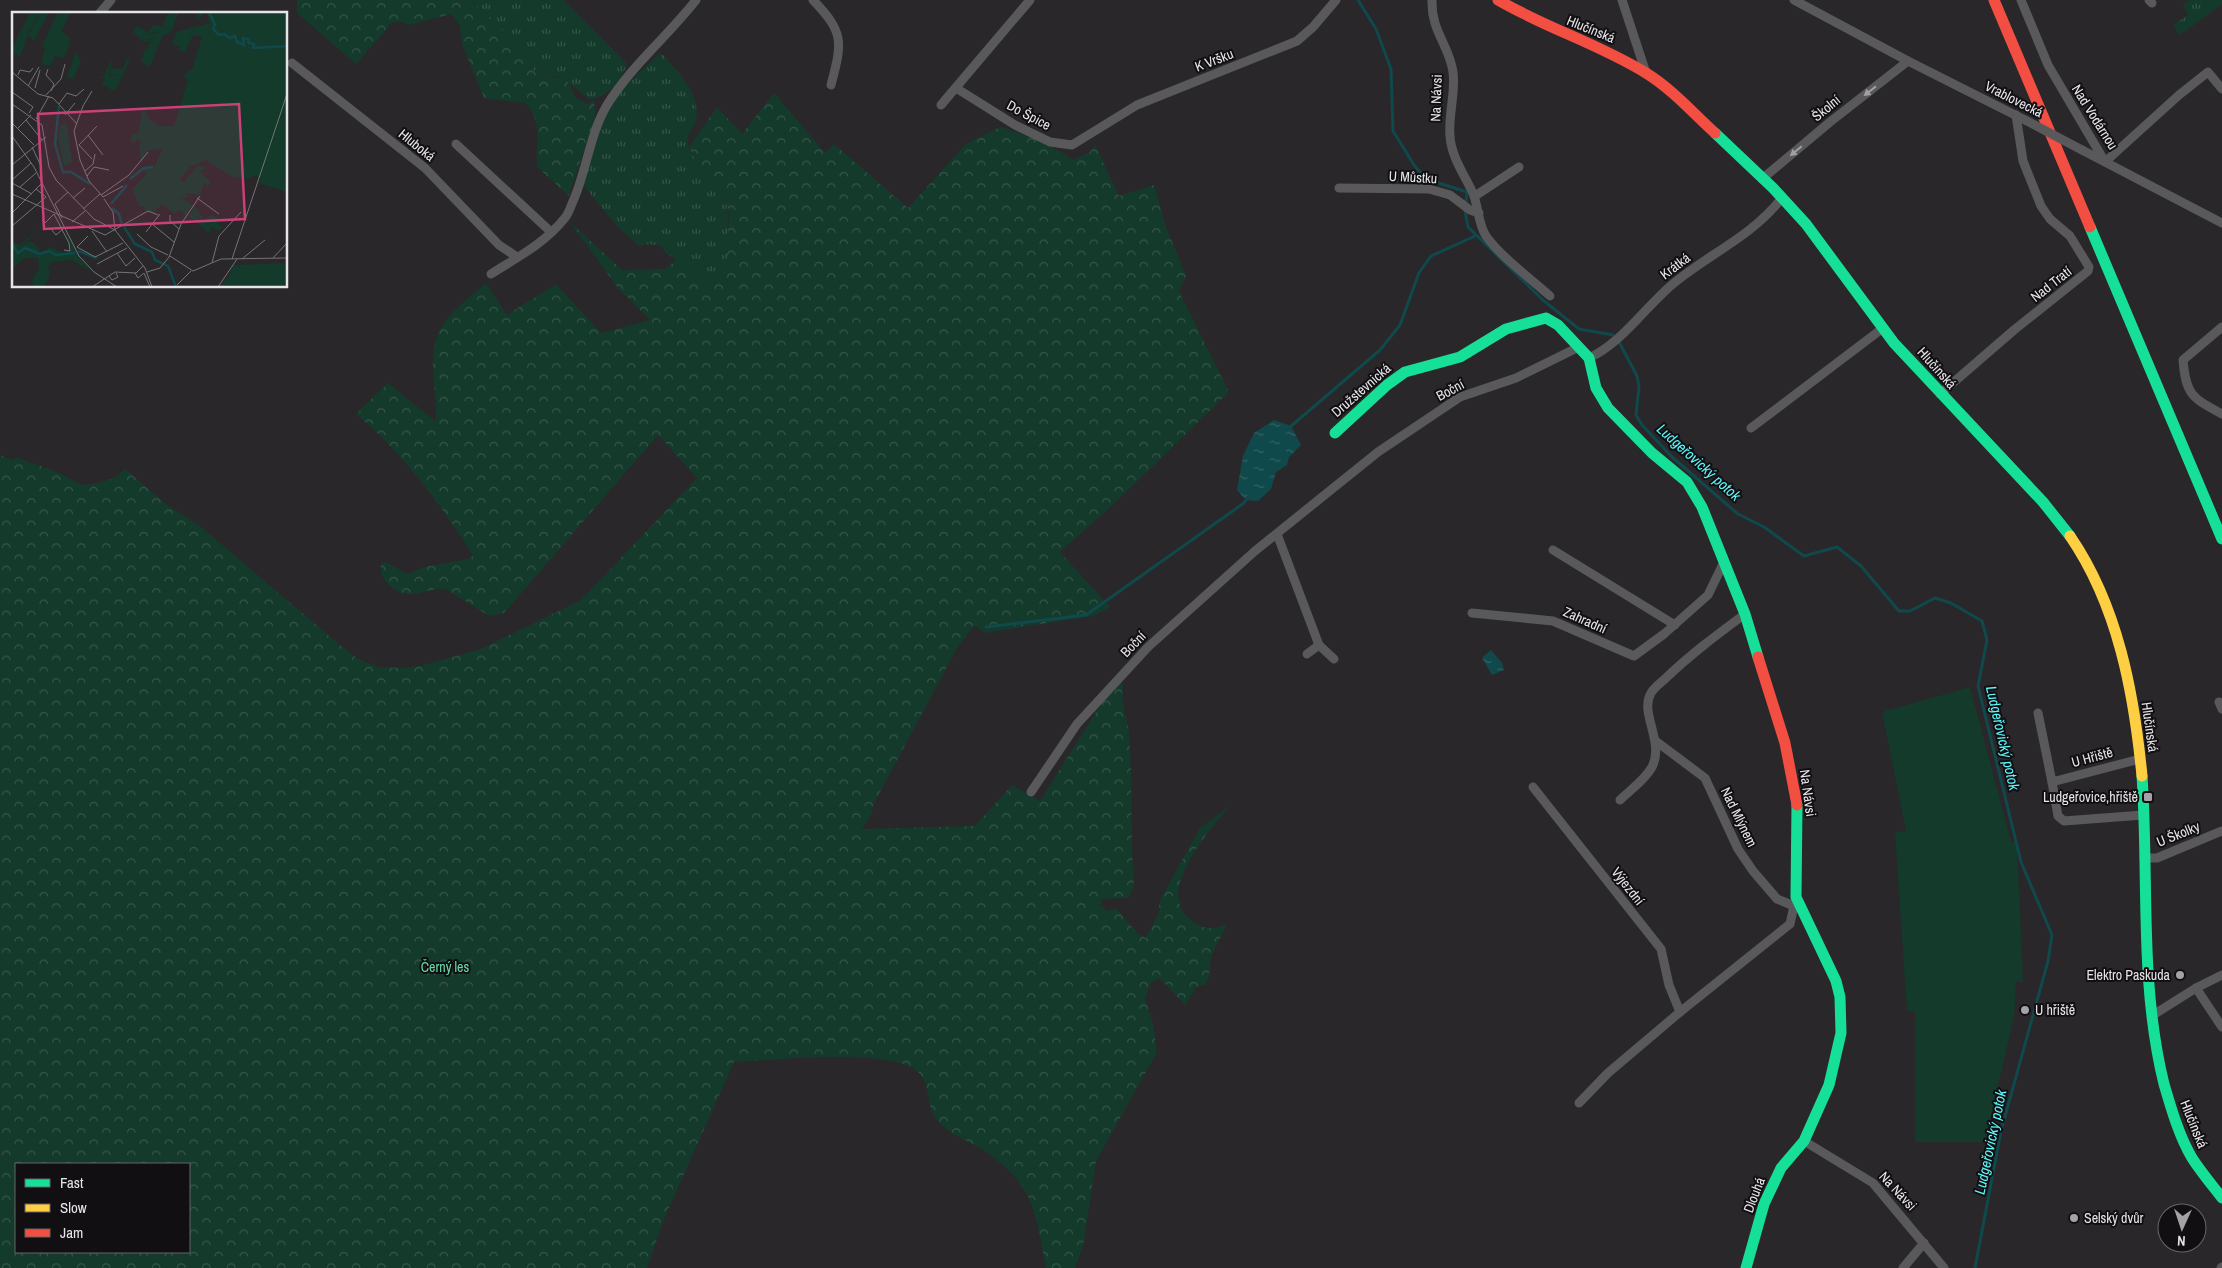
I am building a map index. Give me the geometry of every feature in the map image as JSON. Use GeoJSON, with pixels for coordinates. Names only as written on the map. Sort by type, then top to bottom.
{"type":"FeatureCollection","features":[{"type":"Feature","properties":{"kind":"street"},"geometry":{"type":"LineString","coordinates":[[101,12],[111,0]]}},
{"type":"Feature","properties":{"kind":"street"},"geometry":{"type":"LineString","coordinates":[[491,274],[551,232],[565,218],[580,184],[594,133],[607,106],[627,78],[696,0]]}},
{"type":"Feature","properties":{"kind":"street"},"geometry":{"type":"LineString","coordinates":[[812,0],[828,16],[840,37],[831,86]]}},
{"type":"Feature","properties":{"kind":"street"},"geometry":{"type":"LineString","coordinates":[[940,105],[1030,0]]}},
{"type":"Feature","properties":{"kind":"street","name":"K Vršku"},"geometry":{"type":"LineString","coordinates":[[1092,132],[1136,104],[1297,41],[1313,27],[1336,0]]}},
{"type":"Feature","properties":{"kind":"street","name":"Na Návsi"},"geometry":{"type":"LineString","coordinates":[[1432,0],[1435,28],[1450,56],[1454,74],[1450,138],[1453,152],[1475,196],[1471,209],[1486,236],[1550,296]]}},
{"type":"Feature","properties":{"kind":"street","name":"Hlučínská"},"geometry":{"type":"LineString","coordinates":[[1498,0],[1554,30],[1624,59],[1645,70],[1666,87],[1805,223],[1894,344],[2049,509],[2070,536],[2094,576],[2110,613],[2129,685],[2140,759],[2146,949],[2159,1061],[2184,1146],[2195,1165],[2222,1198]]}},
{"type":"Feature","properties":{"kind":"street","name":"Hlučínská"},"geometry":{"type":"LineString","coordinates":[[1622,0],[1645,70]]}},
{"type":"Feature","properties":{"kind":"street","name":"Vrablovecká"},"geometry":{"type":"LineString","coordinates":[[1794,0],[2222,223]]}},
{"type":"Feature","properties":{"kind":"street"},"geometry":{"type":"LineString","coordinates":[[1994,0],[2222,539]]}},
{"type":"Feature","properties":{"kind":"street","name":"Nad Vodárnou"},"geometry":{"type":"LineString","coordinates":[[2021,0],[2048,66],[2106,162],[2208,72],[2222,89]]}},
{"type":"Feature","properties":{"kind":"street","name":"Školní"},"geometry":{"type":"LineString","coordinates":[[1762,179],[1830,122],[1908,61]]}},
{"type":"Feature","properties":{"kind":"street","name":"Hluboká"},"geometry":{"type":"LineString","coordinates":[[292,64],[425,168],[499,245],[517,257]]}},
{"type":"Feature","properties":{"kind":"street","name":"Do Špice"},"geometry":{"type":"LineString","coordinates":[[956,88],[1015,124],[1050,142],[1072,145],[1092,132]]}},
{"type":"Feature","properties":{"kind":"street","name":"Nad Tratí"},"geometry":{"type":"LineString","coordinates":[[1940,394],[2014,330],[2088,272],[2088,267],[2074,241],[2050,219],[2041,206],[2023,161],[2016,116]]}},
{"type":"Feature","properties":{"kind":"street","name":"Hluboká"},"geometry":{"type":"LineString","coordinates":[[456,144],[551,232]]}},
{"type":"Feature","properties":{"kind":"street"},"geometry":{"type":"LineString","coordinates":[[1475,196],[1519,167]]}},
{"type":"Feature","properties":{"kind":"street","name":"U Můstku"},"geometry":{"type":"LineString","coordinates":[[1339,188],[1429,189],[1450,195],[1471,209]]}},
{"type":"Feature","properties":{"kind":"street","name":"Krátká"},"geometry":{"type":"LineString","coordinates":[[1589,358],[1604,352],[1676,281],[1758,225],[1781,199]]}},
{"type":"Feature","properties":{"kind":"street","name":"Družstevnická"},"geometry":{"type":"LineString","coordinates":[[1335,433],[1387,385],[1405,372],[1460,357],[1506,329],[1546,318],[1558,325],[1579,348]]}},
{"type":"Feature","properties":{"kind":"street"},"geometry":{"type":"LineString","coordinates":[[2222,327],[2183,360],[2185,379],[2196,400],[2222,414]]}},
{"type":"Feature","properties":{"kind":"street"},"geometry":{"type":"LineString","coordinates":[[1751,428],[1883,328]]}},
{"type":"Feature","properties":{"kind":"street"},"geometry":{"type":"LineString","coordinates":[[1579,348],[1589,358]]}},
{"type":"Feature","properties":{"kind":"street","name":"Boční"},"geometry":{"type":"LineString","coordinates":[[1031,792],[1077,724],[1148,647],[1276,534],[1378,452],[1460,397],[1516,378],[1579,348]]}},
{"type":"Feature","properties":{"kind":"street","name":"Na Návsi"},"geometry":{"type":"LineString","coordinates":[[1589,358],[1596,388],[1608,408],[1652,453],[1687,482],[1702,508],[1745,614],[1785,743],[1797,806],[1795,901],[1836,981],[1841,1011],[1841,1033],[1834,1070],[1804,1140],[1873,1183],[1944,1268]]}},
{"type":"Feature","properties":{"kind":"street"},"geometry":{"type":"LineString","coordinates":[[1276,534],[1319,645],[1334,659]]}},
{"type":"Feature","properties":{"kind":"street"},"geometry":{"type":"LineString","coordinates":[[1553,550],[1675,625]]}},
{"type":"Feature","properties":{"kind":"street","name":"Zahradní"},"geometry":{"type":"LineString","coordinates":[[1472,613],[1553,621],[1634,656],[1675,625],[1708,595],[1724,562]]}},
{"type":"Feature","properties":{"kind":"street"},"geometry":{"type":"LineString","coordinates":[[1620,800],[1651,769],[1656,759],[1657,742],[1647,703],[1651,692],[1684,661],[1745,614]]}},
{"type":"Feature","properties":{"kind":"street"},"geometry":{"type":"LineString","coordinates":[[1307,654],[1319,645]]}},
{"type":"Feature","properties":{"kind":"street"},"geometry":{"type":"LineString","coordinates":[[2038,713],[2058,816],[2064,821],[2143,815]]}},
{"type":"Feature","properties":{"kind":"street","name":"Nad Mlýnem"},"geometry":{"type":"LineString","coordinates":[[1657,742],[1706,778],[1738,849],[1752,871],[1777,899],[1795,901]]}},
{"type":"Feature","properties":{"kind":"street","name":"U Hřiště"},"geometry":{"type":"LineString","coordinates":[[2052,782],[2140,759]]}},
{"type":"Feature","properties":{"kind":"street","name":"Výjezdní"},"geometry":{"type":"LineString","coordinates":[[1533,788],[1661,949],[1669,985],[1680,1012]]}},
{"type":"Feature","properties":{"kind":"street","name":"U Školky"},"geometry":{"type":"LineString","coordinates":[[2144,858],[2157,858],[2222,831]]}},
{"type":"Feature","properties":{"kind":"street"},"geometry":{"type":"LineString","coordinates":[[1578,1103],[1608,1074],[1680,1012],[1790,924],[1795,901]]}},
{"type":"Feature","properties":{"kind":"street"},"geometry":{"type":"LineString","coordinates":[[2153,1015],[2196,988],[2222,975]]}},
{"type":"Feature","properties":{"kind":"street"},"geometry":{"type":"LineString","coordinates":[[2196,988],[2222,1027]]}},
{"type":"Feature","properties":{"kind":"street","name":"Dlouhá"},"geometry":{"type":"LineString","coordinates":[[1746,1268],[1764,1204],[1781,1168],[1804,1140]]}},
{"type":"Feature","properties":{"kind":"street"},"geometry":{"type":"LineString","coordinates":[[1903,1268],[1924,1243]]}},
{"type":"Feature","properties":{"kind":"green space"},"geometry":{"type":"Polygon","coordinates":[[[297,0],[468,0],[489,16],[506,33],[536,73],[550,75],[568,82],[575,97],[587,104],[594,99],[596,123],[589,135],[569,196],[537,167],[537,126],[532,111],[526,103],[484,98],[462,44],[460,25],[451,14],[409,25],[401,22],[390,23],[356,64],[297,13],[297,0]]]}},
{"type":"Feature","properties":{"kind":"green space"},"geometry":{"type":"Polygon","coordinates":[[[468,0],[564,0],[627,64],[625,70],[618,82],[608,92],[602,96],[589,99],[563,79],[552,75],[536,73],[506,33],[489,16],[468,0]]]}},
{"type":"Feature","properties":{"kind":"green space"},"geometry":{"type":"Polygon","coordinates":[[[2189,0],[2222,0],[2222,4],[2180,35],[2173,25],[2188,15],[2183,5],[2189,0]]]}},
{"type":"Feature","properties":{"kind":"green space"},"geometry":{"type":"Polygon","coordinates":[[[659,54],[662,54],[675,68],[692,92],[697,110],[696,120],[687,141],[688,145],[693,157],[723,194],[727,205],[727,258],[722,271],[712,278],[703,279],[666,253],[661,246],[649,244],[639,246],[617,226],[583,185],[597,137],[613,102],[624,87],[659,54]]]}},
{"type":"Feature","properties":{"kind":"green space","name":"Černý les"},"geometry":{"type":"Polygon","coordinates":[[[774,93],[825,153],[834,144],[908,208],[966,144],[1000,127],[1038,140],[1073,160],[1090,152],[1095,145],[1119,196],[1154,185],[1165,224],[1186,276],[1179,291],[1229,392],[1118,500],[1060,552],[1110,607],[1093,616],[985,633],[974,625],[957,648],[862,829],[975,826],[1012,785],[1040,801],[1118,677],[1123,685],[1123,703],[1129,734],[1134,884],[1128,898],[1102,899],[1100,906],[1108,911],[1116,908],[1138,934],[1146,938],[1160,910],[1161,898],[1200,828],[1231,805],[1211,829],[1189,861],[1178,893],[1181,908],[1191,920],[1208,928],[1227,924],[1211,957],[1209,977],[1205,986],[1201,985],[1196,988],[1185,1005],[1159,978],[1151,983],[1145,998],[1153,1024],[1157,1052],[1096,1161],[1083,1247],[1075,1268],[1046,1268],[1035,1213],[1022,1186],[1012,1173],[998,1161],[980,1148],[952,1133],[937,1121],[933,1114],[924,1080],[920,1074],[907,1065],[886,1060],[832,1057],[734,1062],[664,1219],[647,1268],[0,1268],[0,455],[12,460],[16,457],[59,473],[82,485],[98,483],[116,477],[125,469],[167,505],[200,526],[358,659],[378,667],[401,668],[420,666],[481,649],[581,600],[697,478],[658,435],[504,613],[489,616],[446,589],[404,594],[397,591],[385,580],[381,564],[385,562],[408,574],[424,567],[469,559],[472,553],[433,497],[405,462],[356,414],[388,383],[435,421],[436,402],[433,355],[440,330],[454,311],[486,283],[507,315],[556,284],[601,333],[650,320],[618,288],[569,221],[622,270],[665,269],[676,260],[703,279],[719,275],[726,263],[727,255],[729,216],[727,205],[718,187],[697,161],[689,147],[717,107],[742,134],[774,93]]]}},
{"type":"Feature","properties":{"kind":"green space"},"geometry":{"type":"Polygon","coordinates":[[[1970,687],[2011,842],[2017,842],[2023,982],[2016,982],[2014,1017],[1985,1142],[1915,1142],[1915,1012],[1907,1011],[1895,832],[1906,831],[1882,712],[1970,687]]]}},
{"type":"Feature","properties":{"kind":"water"},"geometry":{"type":"Polygon","coordinates":[[[1274,420],[1291,426],[1301,445],[1289,457],[1287,465],[1276,472],[1271,489],[1258,501],[1246,500],[1237,490],[1243,456],[1254,433],[1274,420]]]}},
{"type":"Feature","properties":{"kind":"water"},"geometry":{"type":"Polygon","coordinates":[[[1491,650],[1502,663],[1504,670],[1492,675],[1482,658],[1491,650]]]}},
{"type":"Feature","properties":{"kind":"waterway","name":"Ludgeřovický potok"},"geometry":{"type":"LineString","coordinates":[[1358,0],[1376,29],[1391,69],[1393,131],[1414,165],[1426,179],[1467,192],[1465,211],[1468,227],[1544,301],[1579,329],[1613,335]]}},
{"type":"Feature","properties":{"kind":"waterway"},"geometry":{"type":"LineString","coordinates":[[1290,427],[1380,350],[1400,325],[1419,273],[1431,256],[1475,236]]}},
{"type":"Feature","properties":{"kind":"waterway","name":"Ludgeřovický potok"},"geometry":{"type":"LineString","coordinates":[[1619,342],[1637,376],[1639,386],[1636,415],[1642,425],[1672,457],[1738,514],[1764,527],[1804,556],[1837,547],[1861,566],[1899,611],[1910,611],[1935,598],[1951,603],[1982,621],[1987,640],[1978,686],[2021,862],[2052,935],[2048,961],[2001,1131],[1975,1268]]}},
{"type":"Feature","properties":{"kind":"waterway"},"geometry":{"type":"LineString","coordinates":[[986,627],[1086,615],[1244,503],[1248,497]]}},
{"type":"Feature","properties":{"kind":"traffic: fast"},"geometry":{"type":"LineString","coordinates":[[1715,133],[1773,188],[1806,224],[1894,343],[2043,502],[2070,536]]}},
{"type":"Feature","properties":{"kind":"traffic: fast"},"geometry":{"type":"LineString","coordinates":[[2090,227],[2222,539]]}},
{"type":"Feature","properties":{"kind":"traffic: fast"},"geometry":{"type":"LineString","coordinates":[[1335,433],[1387,385],[1405,372],[1460,357],[1506,329],[1546,318],[1558,325],[1589,358],[1596,388],[1608,408],[1652,453],[1687,482],[1702,507],[1745,614],[1758,657]]}},
{"type":"Feature","properties":{"kind":"traffic: fast"},"geometry":{"type":"LineString","coordinates":[[2142,776],[2146,931],[2151,1008],[2156,1046],[2164,1084],[2183,1141],[2195,1163],[2222,1198]]}},
{"type":"Feature","properties":{"kind":"traffic: fast"},"geometry":{"type":"LineString","coordinates":[[1746,1268],[1764,1204],[1781,1168],[1804,1141],[1829,1085],[1841,1033],[1840,997],[1836,981],[1796,897],[1797,805]]}},
{"type":"Feature","properties":{"kind":"traffic: slow"},"geometry":{"type":"LineString","coordinates":[[2070,536],[2087,563],[2112,621],[2128,682],[2139,745],[2142,776]]}},
{"type":"Feature","properties":{"kind":"traffic: jam"},"geometry":{"type":"LineString","coordinates":[[1498,0],[1610,53],[1656,79],[1715,133]]}},
{"type":"Feature","properties":{"kind":"traffic: jam"},"geometry":{"type":"LineString","coordinates":[[1994,0],[2090,227]]}},
{"type":"Feature","properties":{"kind":"traffic: jam"},"geometry":{"type":"LineString","coordinates":[[1758,657],[1785,743],[1797,805]]}},
{"type":"Feature","properties":{"kind":"place","name":"Ludgeřovice,hřiště"},"geometry":{"type":"Point","coordinates":[2148,797]}},
{"type":"Feature","properties":{"kind":"place","name":"Elektro Paskuda"},"geometry":{"type":"Point","coordinates":[2180,975]}},
{"type":"Feature","properties":{"kind":"place","name":"U hřiště"},"geometry":{"type":"Point","coordinates":[2025,1010]}},
{"type":"Feature","properties":{"kind":"place","name":"Selský dvůr"},"geometry":{"type":"Point","coordinates":[2074,1218]}}]}
